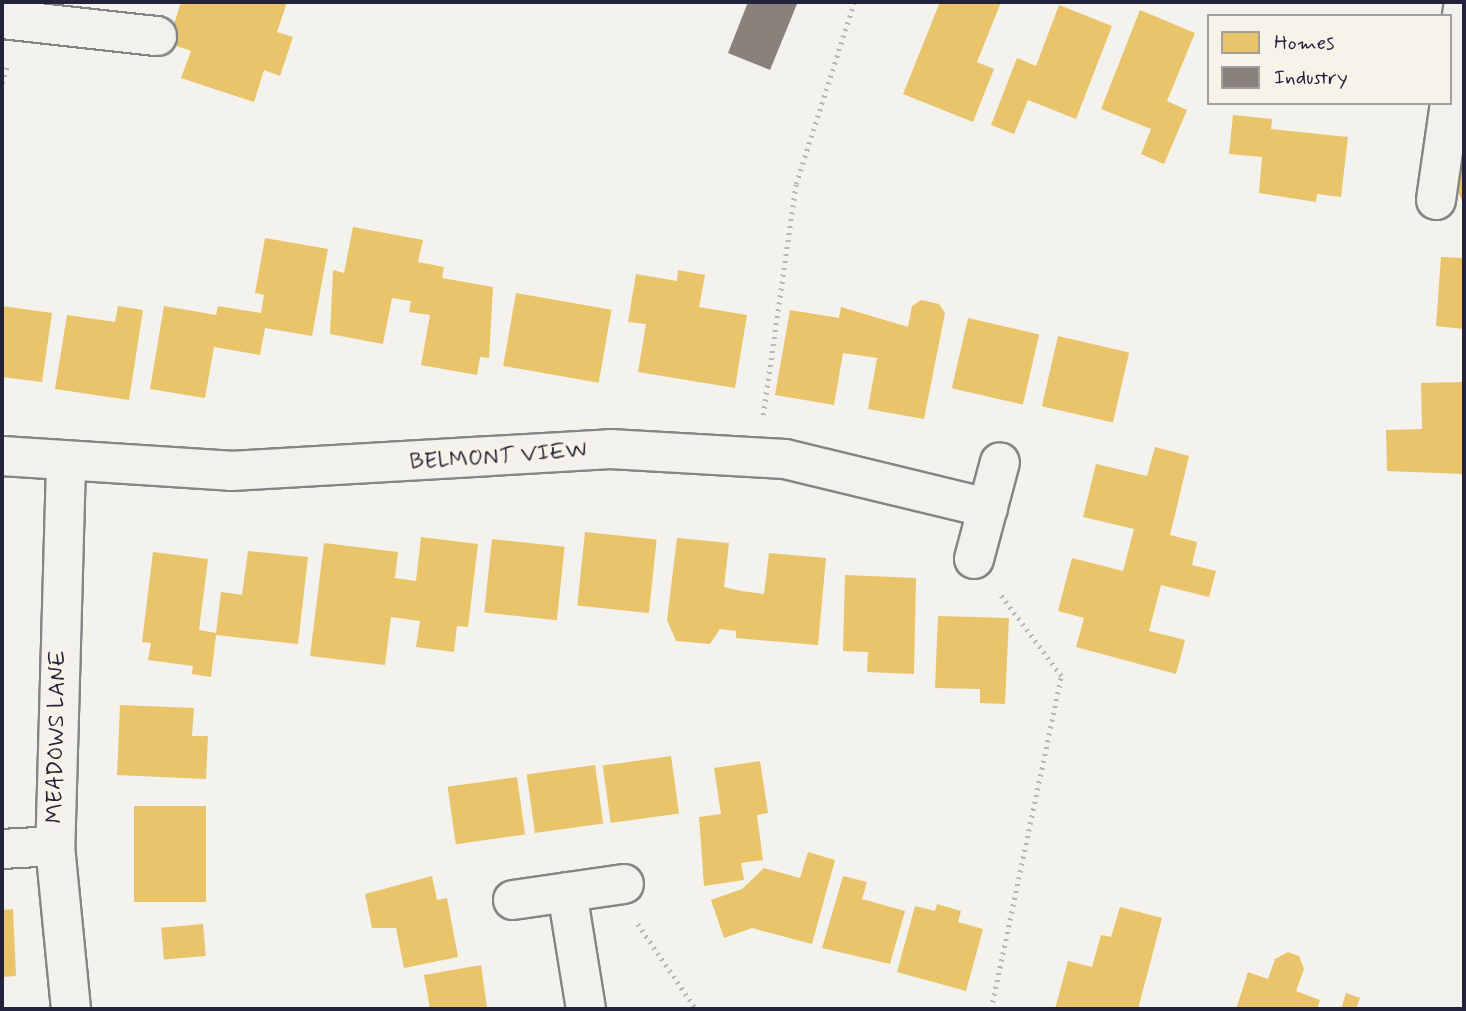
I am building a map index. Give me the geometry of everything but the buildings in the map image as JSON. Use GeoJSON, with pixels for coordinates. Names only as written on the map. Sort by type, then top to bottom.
{"type":"FeatureCollection","features":[{"type":"Feature","properties":{"kind":"street"},"geometry":{"type":"LineString","coordinates":[[1452,87],[1464,2]]}},
{"type":"Feature","properties":{"kind":"street"},"geometry":{"type":"LineString","coordinates":[[15,13],[157,36]]}},
{"type":"Feature","properties":{"kind":"street"},"geometry":{"type":"LineString","coordinates":[[1436,200],[1449,105]]}},
{"type":"Feature","properties":{"kind":"street","name":"BELMONT VIEW"},"geometry":{"type":"LineString","coordinates":[[2,456],[66,464],[231,471],[610,450],[756,457],[988,508]]}},
{"type":"Feature","properties":{"kind":"street"},"geometry":{"type":"LineString","coordinates":[[974,559],[1000,462]]}},
{"type":"Feature","properties":{"kind":"street","name":"MEADOWS LANE"},"geometry":{"type":"LineString","coordinates":[[66,464],[55,846],[71,1009]]}},
{"type":"Feature","properties":{"kind":"street"},"geometry":{"type":"LineString","coordinates":[[2,849],[55,846]]}},
{"type":"Feature","properties":{"kind":"street"},"geometry":{"type":"LineString","coordinates":[[513,901],[624,884]]}},
{"type":"Feature","properties":{"kind":"street"},"geometry":{"type":"LineString","coordinates":[[567,892],[586,1009]]}},
{"type":"Feature","properties":{"kind":"path"},"geometry":{"type":"LineString","coordinates":[[756,457],[796,184],[854,2]]}},
{"type":"Feature","properties":{"kind":"path"},"geometry":{"type":"LineString","coordinates":[[974,559],[1061,676],[991,1009]]}},
{"type":"Feature","properties":{"kind":"path"},"geometry":{"type":"LineString","coordinates":[[624,884],[643,934],[696,1009]]}}]}
